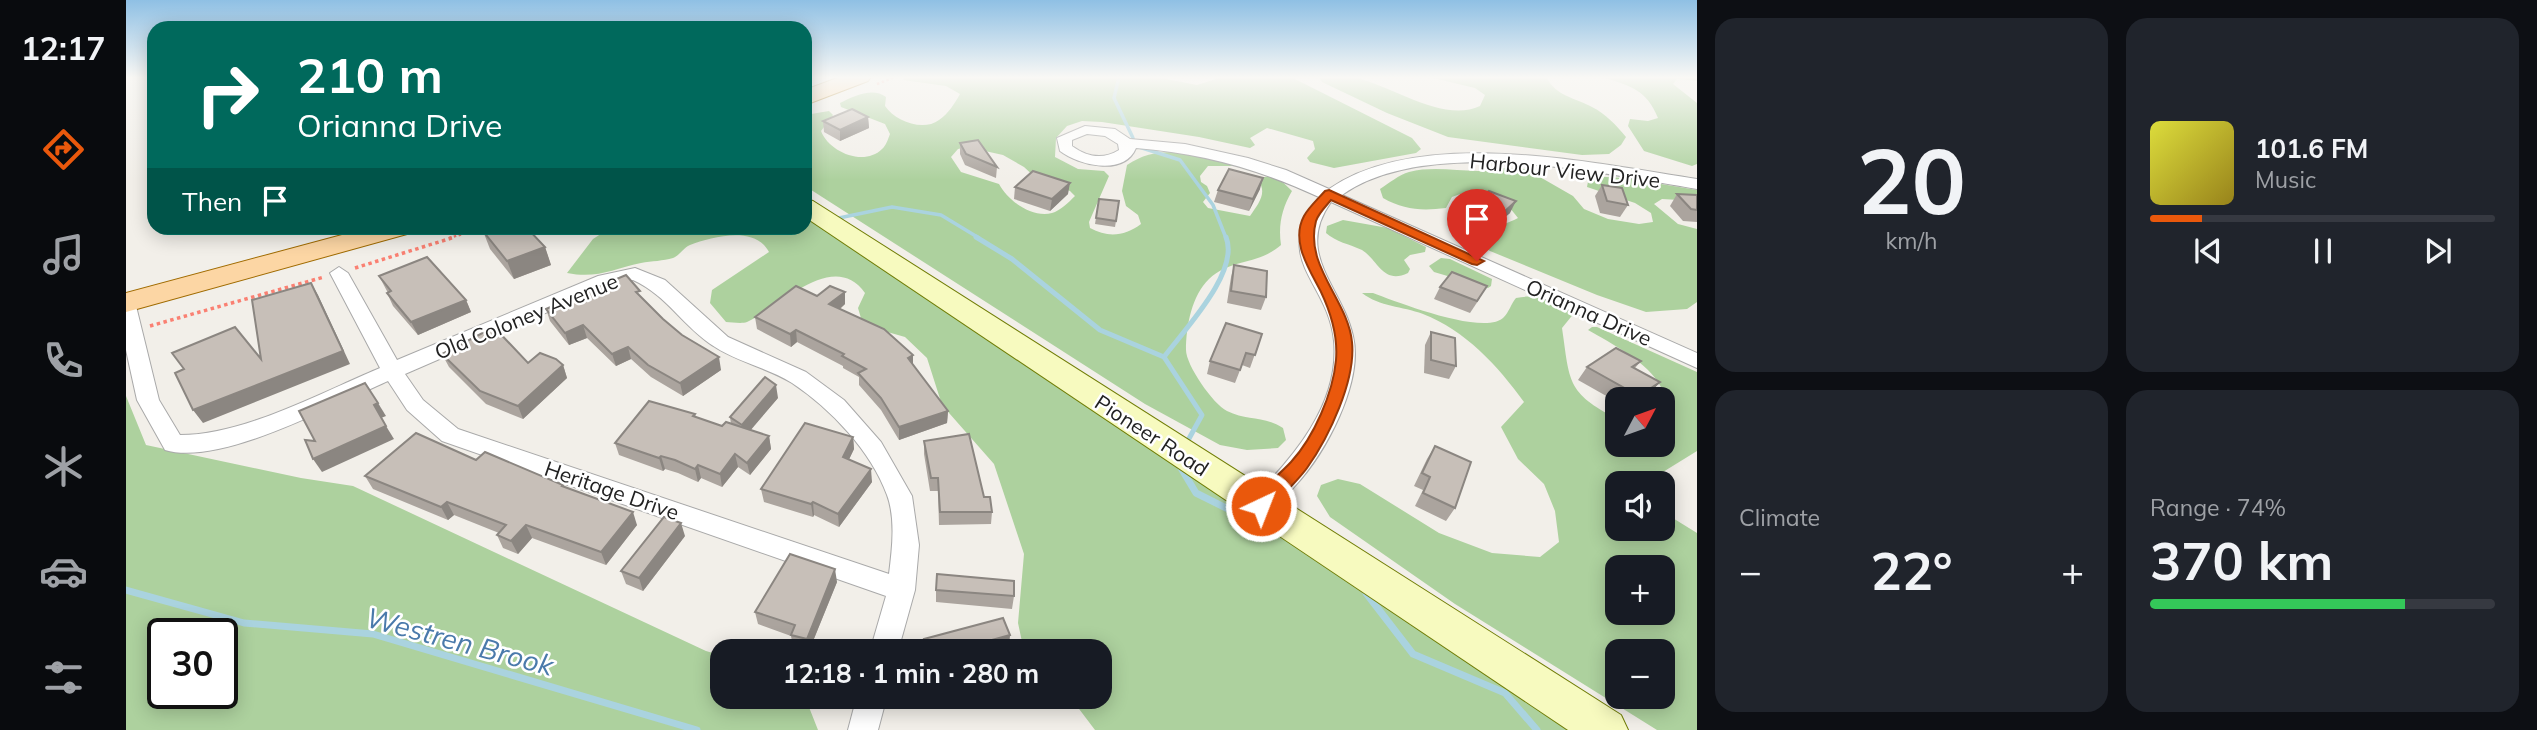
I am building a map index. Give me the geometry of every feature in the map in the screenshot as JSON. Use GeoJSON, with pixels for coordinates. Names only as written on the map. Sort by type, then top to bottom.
{"type":"FeatureCollection","features":[{"type":"Feature","properties":{"kind":"main road"},"geometry":{"type":"LineString","coordinates":[[126,304],[372,235]]}},
{"type":"Feature","properties":{"kind":"street","name":"Orianna Drive"},"geometry":{"type":"LineString","coordinates":[[1126,143],[1176,146],[1240,159],[1329,194],[1697,361]]}},
{"type":"Feature","properties":{"kind":"street","name":"Harbour View Drive"},"geometry":{"type":"LineString","coordinates":[[1261,506],[1300,464],[1318,435],[1334,399],[1343,365],[1345,342],[1341,328],[1328,292],[1313,267],[1307,243],[1309,218],[1329,194],[1366,174],[1428,160],[1480,158],[1697,184]]}},
{"type":"Feature","properties":{"kind":"street","name":"Pioneer Road"},"geometry":{"type":"LineString","coordinates":[[812,211],[1605,730]]}},
{"type":"Feature","properties":{"kind":"street","name":"Heritage Drive"},"geometry":{"type":"LineString","coordinates":[[339,273],[391,371],[415,405],[450,435],[901,590]]}},
{"type":"Feature","properties":{"kind":"street","name":"Old Coloney Avenue"},"geometry":{"type":"LineString","coordinates":[[126,304],[148,400],[173,444],[206,444],[248,432],[605,280],[635,274],[658,284],[721,342],[798,377],[836,406],[873,448],[900,496],[906,545],[901,590]]}},
{"type":"Feature","properties":{"kind":"street"},"geometry":{"type":"LineString","coordinates":[[887,639],[901,590]]}},
{"type":"Feature","properties":{"kind":"street"},"geometry":{"type":"LineString","coordinates":[[863,730],[869,709]]}},
{"type":"Feature","properties":{"kind":"path"},"geometry":{"type":"LineString","coordinates":[[132,332],[461,235]]}},
{"type":"Feature","properties":{"kind":"green space"},"geometry":{"type":"Polygon","coordinates":[[[829,111],[833,115],[821,131],[825,139],[839,151],[857,157],[875,154],[883,148],[890,134],[885,124],[852,111],[890,111],[902,120],[918,125],[942,118],[948,111],[1359,111],[1412,138],[1421,149],[1416,153],[1334,168],[1310,162],[1307,158],[1315,149],[1313,141],[1267,128],[1250,138],[1255,145],[1250,148],[1102,122],[1082,121],[1067,126],[1056,138],[1055,157],[1078,169],[1104,171],[1109,176],[1089,222],[1090,228],[1103,233],[1123,233],[1141,224],[1138,215],[1126,206],[1122,191],[1127,165],[1151,154],[1177,152],[1229,160],[1232,166],[1208,166],[1200,176],[1201,182],[1207,186],[1210,193],[1203,202],[1208,208],[1250,216],[1262,194],[1258,180],[1263,177],[1272,177],[1292,191],[1282,217],[1281,245],[1263,256],[1217,272],[1209,279],[1198,293],[1187,331],[1187,357],[1195,374],[1221,407],[1234,414],[1283,428],[1286,440],[1278,448],[1247,450],[1220,445],[1145,404],[812,190],[812,114],[829,111]],[[967,147],[958,149],[951,157],[961,172],[999,184],[1014,202],[1029,211],[1044,214],[1055,212],[1075,196],[1070,191],[1037,179],[1024,167],[1003,155],[967,147]]]}},
{"type":"Feature","properties":{"kind":"green space"},"geometry":{"type":"Polygon","coordinates":[[[1383,111],[1598,111],[1626,137],[1621,145],[1609,154],[1582,155],[1448,137],[1383,111]]]}},
{"type":"Feature","properties":{"kind":"green space"},"geometry":{"type":"Polygon","coordinates":[[[1655,111],[1697,111],[1697,164],[1692,166],[1644,151],[1628,126],[1630,119],[1648,121],[1658,118],[1655,111]]]}},
{"type":"Feature","properties":{"kind":"green space"},"geometry":{"type":"Polygon","coordinates":[[[1526,169],[1573,196],[1584,209],[1608,219],[1639,224],[1653,222],[1651,213],[1635,203],[1587,187],[1589,176],[1625,178],[1697,190],[1697,201],[1662,199],[1654,204],[1678,224],[1697,229],[1697,302],[1687,309],[1646,312],[1597,295],[1490,251],[1463,235],[1466,228],[1473,224],[1496,226],[1518,218],[1510,208],[1463,193],[1452,197],[1446,208],[1413,209],[1383,198],[1380,189],[1409,172],[1526,169]]]}},
{"type":"Feature","properties":{"kind":"green space"},"geometry":{"type":"Polygon","coordinates":[[[812,218],[1587,730],[1095,730],[1079,709],[1112,709],[1112,639],[1021,639],[1018,623],[1024,554],[994,464],[942,405],[927,358],[905,337],[863,325],[858,308],[865,293],[852,281],[838,277],[806,285],[747,322],[726,322],[710,303],[712,290],[769,252],[754,238],[732,235],[812,235],[812,218]]]}},
{"type":"Feature","properties":{"kind":"green space"},"geometry":{"type":"Polygon","coordinates":[[[1343,220],[1388,228],[1426,247],[1425,252],[1410,255],[1404,260],[1410,269],[1408,273],[1400,276],[1387,274],[1368,254],[1326,233],[1327,226],[1343,220]]]}},
{"type":"Feature","properties":{"kind":"green space"},"geometry":{"type":"Polygon","coordinates":[[[599,235],[732,235],[690,245],[669,259],[596,274],[567,273],[593,239],[599,235]]]}},
{"type":"Feature","properties":{"kind":"green space"},"geometry":{"type":"Polygon","coordinates":[[[1441,258],[1450,259],[1492,279],[1491,286],[1488,288],[1434,272],[1429,266],[1441,258]]]}},
{"type":"Feature","properties":{"kind":"green space"},"geometry":{"type":"Polygon","coordinates":[[[1362,293],[1373,293],[1441,316],[1479,323],[1494,322],[1504,317],[1516,298],[1524,297],[1546,299],[1575,312],[1562,328],[1569,373],[1579,393],[1605,413],[1605,457],[1675,457],[1675,387],[1661,387],[1648,370],[1629,354],[1588,330],[1597,327],[1697,372],[1697,451],[1665,471],[1605,471],[1605,541],[1675,541],[1675,519],[1697,533],[1697,730],[1657,730],[1623,709],[1675,709],[1675,639],[1605,639],[1605,698],[1455,604],[1330,517],[1317,496],[1321,485],[1338,479],[1360,484],[1439,533],[1492,553],[1540,557],[1559,542],[1555,511],[1544,484],[1518,459],[1501,427],[1524,402],[1480,350],[1453,329],[1415,311],[1384,304],[1362,293]]]}},
{"type":"Feature","properties":{"kind":"green space"},"geometry":{"type":"Polygon","coordinates":[[[126,396],[146,445],[301,478],[353,486],[710,652],[710,709],[810,709],[818,730],[126,730],[126,396]]]}},
{"type":"Feature","properties":{"kind":"building"},"geometry":{"type":"Polygon","coordinates":[[[847,111],[856,111],[868,117],[840,130],[823,121],[847,111]]]}},
{"type":"Feature","properties":{"kind":"building"},"geometry":{"type":"Polygon","coordinates":[[[978,140],[997,167],[966,154],[960,143],[978,140]]]}},
{"type":"Feature","properties":{"kind":"building"},"geometry":{"type":"Polygon","coordinates":[[[1229,169],[1263,178],[1253,199],[1218,190],[1229,169]]]}},
{"type":"Feature","properties":{"kind":"building"},"geometry":{"type":"Polygon","coordinates":[[[1033,171],[1070,183],[1052,199],[1015,187],[1033,171]]]}},
{"type":"Feature","properties":{"kind":"building"},"geometry":{"type":"Polygon","coordinates":[[[1602,185],[1622,188],[1628,205],[1607,201],[1602,185]]]}},
{"type":"Feature","properties":{"kind":"building"},"geometry":{"type":"Polygon","coordinates":[[[1489,191],[1516,201],[1504,212],[1476,201],[1489,191]]]}},
{"type":"Feature","properties":{"kind":"building"},"geometry":{"type":"Polygon","coordinates":[[[1677,194],[1697,195],[1697,210],[1691,209],[1677,194]]]}},
{"type":"Feature","properties":{"kind":"building"},"geometry":{"type":"Polygon","coordinates":[[[1099,199],[1119,201],[1116,221],[1096,218],[1099,199]]]}},
{"type":"Feature","properties":{"kind":"building"},"geometry":{"type":"Polygon","coordinates":[[[486,235],[534,235],[545,247],[507,261],[486,235]]]}},
{"type":"Feature","properties":{"kind":"building"},"geometry":{"type":"Polygon","coordinates":[[[427,257],[466,300],[411,322],[387,293],[391,291],[379,276],[427,257]]]}},
{"type":"Feature","properties":{"kind":"building"},"geometry":{"type":"Polygon","coordinates":[[[1234,265],[1267,271],[1266,297],[1231,291],[1234,265]]]}},
{"type":"Feature","properties":{"kind":"building"},"geometry":{"type":"Polygon","coordinates":[[[1452,272],[1487,286],[1477,301],[1440,287],[1452,272]]]}},
{"type":"Feature","properties":{"kind":"building"},"geometry":{"type":"Polygon","coordinates":[[[626,275],[640,291],[636,292],[663,319],[682,335],[719,357],[680,383],[648,365],[628,347],[612,354],[583,325],[565,333],[546,309],[626,275]]]}},
{"type":"Feature","properties":{"kind":"building"},"geometry":{"type":"Polygon","coordinates":[[[311,283],[343,351],[193,410],[175,373],[184,369],[172,353],[235,327],[261,359],[252,300],[311,283]]]}},
{"type":"Feature","properties":{"kind":"building"},"geometry":{"type":"Polygon","coordinates":[[[796,286],[817,296],[830,286],[845,292],[829,304],[884,329],[913,355],[908,358],[948,411],[899,427],[881,398],[858,373],[866,369],[842,356],[844,354],[796,330],[790,334],[755,317],[796,286]]]}},
{"type":"Feature","properties":{"kind":"building"},"geometry":{"type":"Polygon","coordinates":[[[1226,323],[1262,334],[1255,355],[1246,353],[1240,370],[1210,361],[1226,323]]]}},
{"type":"Feature","properties":{"kind":"building"},"geometry":{"type":"Polygon","coordinates":[[[494,327],[528,363],[540,353],[563,365],[518,406],[480,391],[442,354],[494,327]]]}},
{"type":"Feature","properties":{"kind":"building"},"geometry":{"type":"Polygon","coordinates":[[[1431,332],[1455,338],[1456,366],[1431,360],[1431,332]]]}},
{"type":"Feature","properties":{"kind":"building"},"geometry":{"type":"Polygon","coordinates":[[[1616,348],[1641,361],[1632,367],[1660,382],[1652,387],[1623,387],[1587,367],[1616,348]]]}},
{"type":"Feature","properties":{"kind":"building"},"geometry":{"type":"Polygon","coordinates":[[[765,377],[776,385],[742,425],[730,417],[765,377]]]}},
{"type":"Feature","properties":{"kind":"building"},"geometry":{"type":"Polygon","coordinates":[[[365,383],[378,403],[374,405],[386,426],[313,459],[305,440],[315,441],[299,411],[365,383]]]}},
{"type":"Feature","properties":{"kind":"building"},"geometry":{"type":"Polygon","coordinates":[[[649,401],[695,414],[693,416],[722,426],[726,422],[769,436],[747,463],[735,454],[720,474],[698,465],[695,469],[675,460],[661,456],[659,458],[615,443],[649,401]]]}},
{"type":"Feature","properties":{"kind":"building"},"geometry":{"type":"Polygon","coordinates":[[[805,423],[853,437],[843,457],[871,469],[838,514],[813,502],[811,504],[761,489],[805,423]]]}},
{"type":"Feature","properties":{"kind":"building"},"geometry":{"type":"Polygon","coordinates":[[[416,433],[476,460],[485,452],[562,486],[633,512],[601,552],[526,525],[511,541],[497,535],[506,525],[447,502],[441,507],[365,476],[416,433]]]}},
{"type":"Feature","properties":{"kind":"building"},"geometry":{"type":"Polygon","coordinates":[[[969,434],[984,497],[990,497],[992,512],[940,512],[938,478],[931,478],[924,441],[969,434]]]}},
{"type":"Feature","properties":{"kind":"building"},"geometry":{"type":"Polygon","coordinates":[[[1435,446],[1471,462],[1455,508],[1423,493],[1430,477],[1422,473],[1435,446]]]}},
{"type":"Feature","properties":{"kind":"building"},"geometry":{"type":"Polygon","coordinates":[[[664,517],[681,523],[639,578],[621,571],[664,517]]]}},
{"type":"Feature","properties":{"kind":"building"},"geometry":{"type":"Polygon","coordinates":[[[790,554],[835,569],[807,639],[791,635],[795,625],[755,612],[790,554]]]}},
{"type":"Feature","properties":{"kind":"building"},"geometry":{"type":"Polygon","coordinates":[[[937,574],[1014,581],[1014,596],[936,590],[937,574]]]}},
{"type":"Feature","properties":{"kind":"building"},"geometry":{"type":"Polygon","coordinates":[[[1003,618],[1010,635],[996,639],[924,639],[1003,618]]]}},
{"type":"Feature","properties":{"kind":"waterway"},"geometry":{"type":"LineString","coordinates":[[1120,111],[1133,138]]}},
{"type":"Feature","properties":{"kind":"waterway"},"geometry":{"type":"LineString","coordinates":[[1139,147],[1180,160],[1213,205],[1226,238]]}},
{"type":"Feature","properties":{"kind":"waterway"},"geometry":{"type":"LineString","coordinates":[[834,219],[892,207],[941,215],[979,238]]}},
{"type":"Feature","properties":{"kind":"waterway"},"geometry":{"type":"LineString","coordinates":[[976,237],[1012,259],[1100,330],[1164,357]]}},
{"type":"Feature","properties":{"kind":"waterway"},"geometry":{"type":"LineString","coordinates":[[1164,357],[1197,316],[1218,283],[1228,251],[1226,237]]}},
{"type":"Feature","properties":{"kind":"waterway"},"geometry":{"type":"LineString","coordinates":[[1164,357],[1202,415],[1186,444]]}},
{"type":"Feature","properties":{"kind":"waterway"},"geometry":{"type":"LineString","coordinates":[[1181,468],[1196,493],[1276,533]]}},
{"type":"Feature","properties":{"kind":"waterway","name":"Westren Brook"},"geometry":{"type":"LineString","coordinates":[[126,590],[244,623],[373,634],[697,730]]}},
{"type":"Feature","properties":{"kind":"waterway"},"geometry":{"type":"LineString","coordinates":[[1366,593],[1413,654],[1505,693],[1537,730]]}},
{"type":"Feature","properties":{"kind":"route"},"geometry":{"type":"LineString","coordinates":[[1261,506],[1300,464],[1318,435],[1334,399],[1343,365],[1345,342],[1328,292],[1313,267],[1307,243],[1309,218],[1329,194],[1477,261]]}}]}
